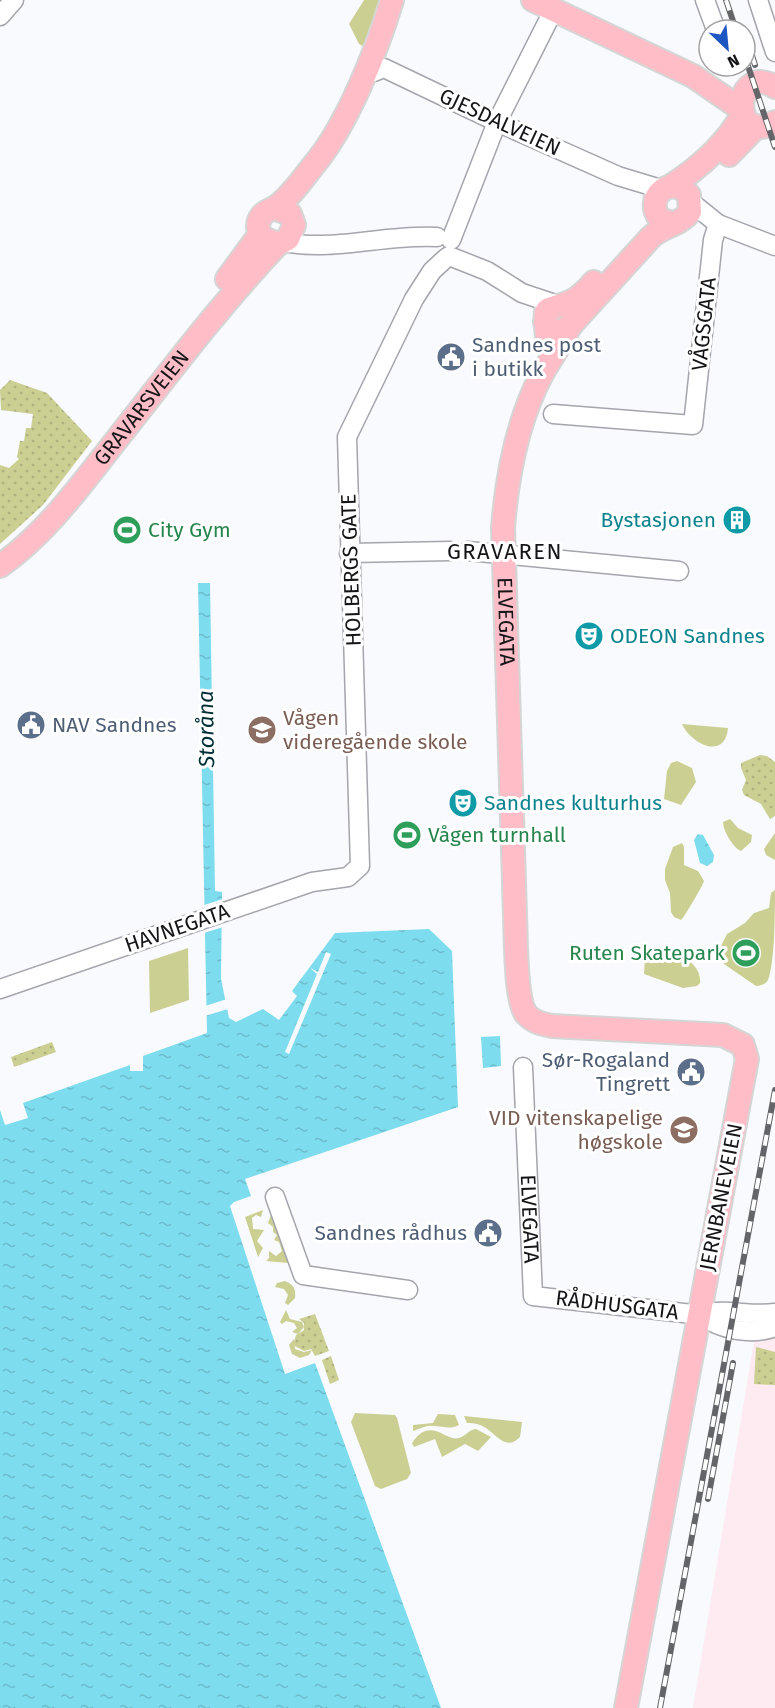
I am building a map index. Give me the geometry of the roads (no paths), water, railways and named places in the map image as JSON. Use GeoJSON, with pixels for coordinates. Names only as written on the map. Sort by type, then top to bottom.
{"type":"FeatureCollection","features":[{"type":"Feature","properties":{"kind":"main road"},"geometry":{"type":"LineString","coordinates":[[287,216],[261,216],[258,227],[274,240],[292,234],[287,216],[305,176],[330,143],[372,53],[392,0]]}},
{"type":"Feature","properties":{"kind":"main road"},"geometry":{"type":"LineString","coordinates":[[287,216],[332,158],[382,72],[404,0]]}},
{"type":"Feature","properties":{"kind":"main road"},"geometry":{"type":"LineString","coordinates":[[547,6],[693,76],[754,118]]}},
{"type":"Feature","properties":{"kind":"main road"},"geometry":{"type":"LineString","coordinates":[[693,76],[737,88],[764,86]]}},
{"type":"Feature","properties":{"kind":"main road"},"geometry":{"type":"LineString","coordinates":[[754,118],[743,94],[764,86]]}},
{"type":"Feature","properties":{"kind":"main road"},"geometry":{"type":"LineString","coordinates":[[561,316],[571,302],[588,289],[642,228],[660,197],[693,172],[727,137],[754,118]]}},
{"type":"Feature","properties":{"kind":"main road"},"geometry":{"type":"LineString","coordinates":[[561,316],[661,228],[684,220],[705,178],[754,118]]}},
{"type":"Feature","properties":{"kind":"main road"},"geometry":{"type":"LineString","coordinates":[[660,197],[685,190],[691,202]]}},
{"type":"Feature","properties":{"kind":"main road"},"geometry":{"type":"LineString","coordinates":[[660,197],[660,219],[675,224]]}},
{"type":"Feature","properties":{"kind":"main road","name":"GRAVARSVEIEN"},"geometry":{"type":"LineString","coordinates":[[0,555],[41,521],[82,474],[175,342],[274,240]]}},
{"type":"Feature","properties":{"kind":"main road","name":"GRAVARSVEIEN"},"geometry":{"type":"LineString","coordinates":[[0,566],[75,493],[274,240]]}},
{"type":"Feature","properties":{"kind":"main road","name":"ELVEGATA"},"geometry":{"type":"LineString","coordinates":[[514,874],[504,552],[506,496],[515,445],[542,374],[547,336],[561,316]]}},
{"type":"Feature","properties":{"kind":"main road","name":"JERNBANEVEIEN"},"geometry":{"type":"LineString","coordinates":[[514,874],[518,973],[522,1005],[533,1019],[552,1026],[723,1035],[739,1041],[746,1052],[746,1068],[709,1253],[701,1315],[626,1708]]}},
{"type":"Feature","properties":{"kind":"street"},"geometry":{"type":"LineString","coordinates":[[0,16],[14,0]]}},
{"type":"Feature","properties":{"kind":"street"},"geometry":{"type":"LineString","coordinates":[[705,0],[712,18]]}},
{"type":"Feature","properties":{"kind":"street"},"geometry":{"type":"LineString","coordinates":[[758,0],[775,52]]}},
{"type":"Feature","properties":{"kind":"street"},"geometry":{"type":"LineString","coordinates":[[442,246],[459,216],[496,122],[547,6]]}},
{"type":"Feature","properties":{"kind":"street","name":"GJESDALVEIEN"},"geometry":{"type":"LineString","coordinates":[[382,72],[628,180],[660,197]]}},
{"type":"Feature","properties":{"kind":"street"},"geometry":{"type":"LineString","coordinates":[[691,202],[718,224],[775,246]]}},
{"type":"Feature","properties":{"kind":"street"},"geometry":{"type":"LineString","coordinates":[[287,216],[333,246]]}},
{"type":"Feature","properties":{"kind":"street"},"geometry":{"type":"LineString","coordinates":[[675,224],[718,224]]}},
{"type":"Feature","properties":{"kind":"street","name":"VÅGSGATA"},"geometry":{"type":"LineString","coordinates":[[554,414],[693,425],[712,240],[718,224]]}},
{"type":"Feature","properties":{"kind":"street"},"geometry":{"type":"LineString","coordinates":[[274,240],[307,247],[333,246],[408,236],[442,246],[561,316]]}},
{"type":"Feature","properties":{"kind":"street","name":"HOLBERGS GATE"},"geometry":{"type":"LineString","coordinates":[[355,873],[360,866],[360,853],[347,436],[442,246]]}},
{"type":"Feature","properties":{"kind":"street"},"geometry":{"type":"LineString","coordinates":[[349,553],[504,552],[678,571]]}},
{"type":"Feature","properties":{"kind":"street","name":"HAVNEGATA"},"geometry":{"type":"LineString","coordinates":[[0,989],[312,882],[355,873]]}},
{"type":"Feature","properties":{"kind":"street","name":"ELVEGATA"},"geometry":{"type":"LineString","coordinates":[[523,1067],[533,1296]]}},
{"type":"Feature","properties":{"kind":"street"},"geometry":{"type":"LineString","coordinates":[[275,1197],[303,1275],[408,1290]]}},
{"type":"Feature","properties":{"kind":"street","name":"RÅDHUSGATA"},"geometry":{"type":"LineString","coordinates":[[533,1296],[701,1315]]}},
{"type":"Feature","properties":{"kind":"street"},"geometry":{"type":"LineString","coordinates":[[701,1315],[718,1309],[753,1315],[775,1313]]}},
{"type":"Feature","properties":{"kind":"street"},"geometry":{"type":"LineString","coordinates":[[701,1315],[715,1326],[756,1331],[775,1327]]}},
{"type":"Feature","properties":{"kind":"water","name":"Storåna"},"geometry":{"type":"Polygon","coordinates":[[[198,583],[210,583],[215,891],[222,892],[221,979],[229,1018],[236,1022],[263,1009],[279,1020],[297,996],[292,991],[335,933],[429,929],[452,951],[458,1107],[245,1179],[251,1196],[234,1202],[230,1206],[285,1374],[315,1363],[441,1708],[0,1708],[0,1110],[5,1125],[28,1118],[23,1103],[130,1065],[130,1071],[143,1071],[143,1056],[207,1033],[198,583]]]}},
{"type":"Feature","properties":{"kind":"water"},"geometry":{"type":"Polygon","coordinates":[[[698,834],[703,835],[714,855],[713,862],[707,866],[700,863],[694,840],[698,834]]]}},
{"type":"Feature","properties":{"kind":"water"},"geometry":{"type":"Polygon","coordinates":[[[500,1036],[501,1066],[483,1068],[481,1037],[500,1036]]]}},
{"type":"Feature","properties":{"kind":"railway"},"geometry":{"type":"LineString","coordinates":[[726,0],[732,18]]}},
{"type":"Feature","properties":{"kind":"railway"},"geometry":{"type":"LineString","coordinates":[[752,78],[775,147]]}},
{"type":"Feature","properties":{"kind":"railway"},"geometry":{"type":"LineString","coordinates":[[660,1708],[775,1090]]}},
{"type":"Feature","properties":{"kind":"railway"},"geometry":{"type":"LineString","coordinates":[[708,1499],[733,1363]]}},
{"type":"Feature","properties":{"kind":"place","name":"Sandnes post i butikk"},"geometry":{"type":"Point","coordinates":[451,357]}},
{"type":"Feature","properties":{"kind":"place","name":"Bystasjonen"},"geometry":{"type":"Point","coordinates":[737,520]}},
{"type":"Feature","properties":{"kind":"place","name":"City Gym"},"geometry":{"type":"Point","coordinates":[127,530]}},
{"type":"Feature","properties":{"kind":"place","name":"ODEON Sandnes"},"geometry":{"type":"Point","coordinates":[589,636]}},
{"type":"Feature","properties":{"kind":"place","name":"NAV Sandnes"},"geometry":{"type":"Point","coordinates":[31,725]}},
{"type":"Feature","properties":{"kind":"place","name":"Vågen videregående skole"},"geometry":{"type":"Point","coordinates":[262,730]}},
{"type":"Feature","properties":{"kind":"place","name":"Sandnes kulturhus"},"geometry":{"type":"Point","coordinates":[463,803]}},
{"type":"Feature","properties":{"kind":"place","name":"Vågen turnhall"},"geometry":{"type":"Point","coordinates":[407,835]}},
{"type":"Feature","properties":{"kind":"place","name":"Ruten Skatepark"},"geometry":{"type":"Point","coordinates":[746,953]}},
{"type":"Feature","properties":{"kind":"place","name":"Sør-Rogaland Tingrett"},"geometry":{"type":"Point","coordinates":[691,1072]}},
{"type":"Feature","properties":{"kind":"place","name":"VID vitenskapelige høgskole"},"geometry":{"type":"Point","coordinates":[684,1130]}},
{"type":"Feature","properties":{"kind":"place","name":"Sandnes rådhus"},"geometry":{"type":"Point","coordinates":[488,1233]}},
{"type":"Feature","properties":{"kind":"district","name":"GRAVAREN"},"geometry":{"type":"Point","coordinates":[505,551]}}]}
